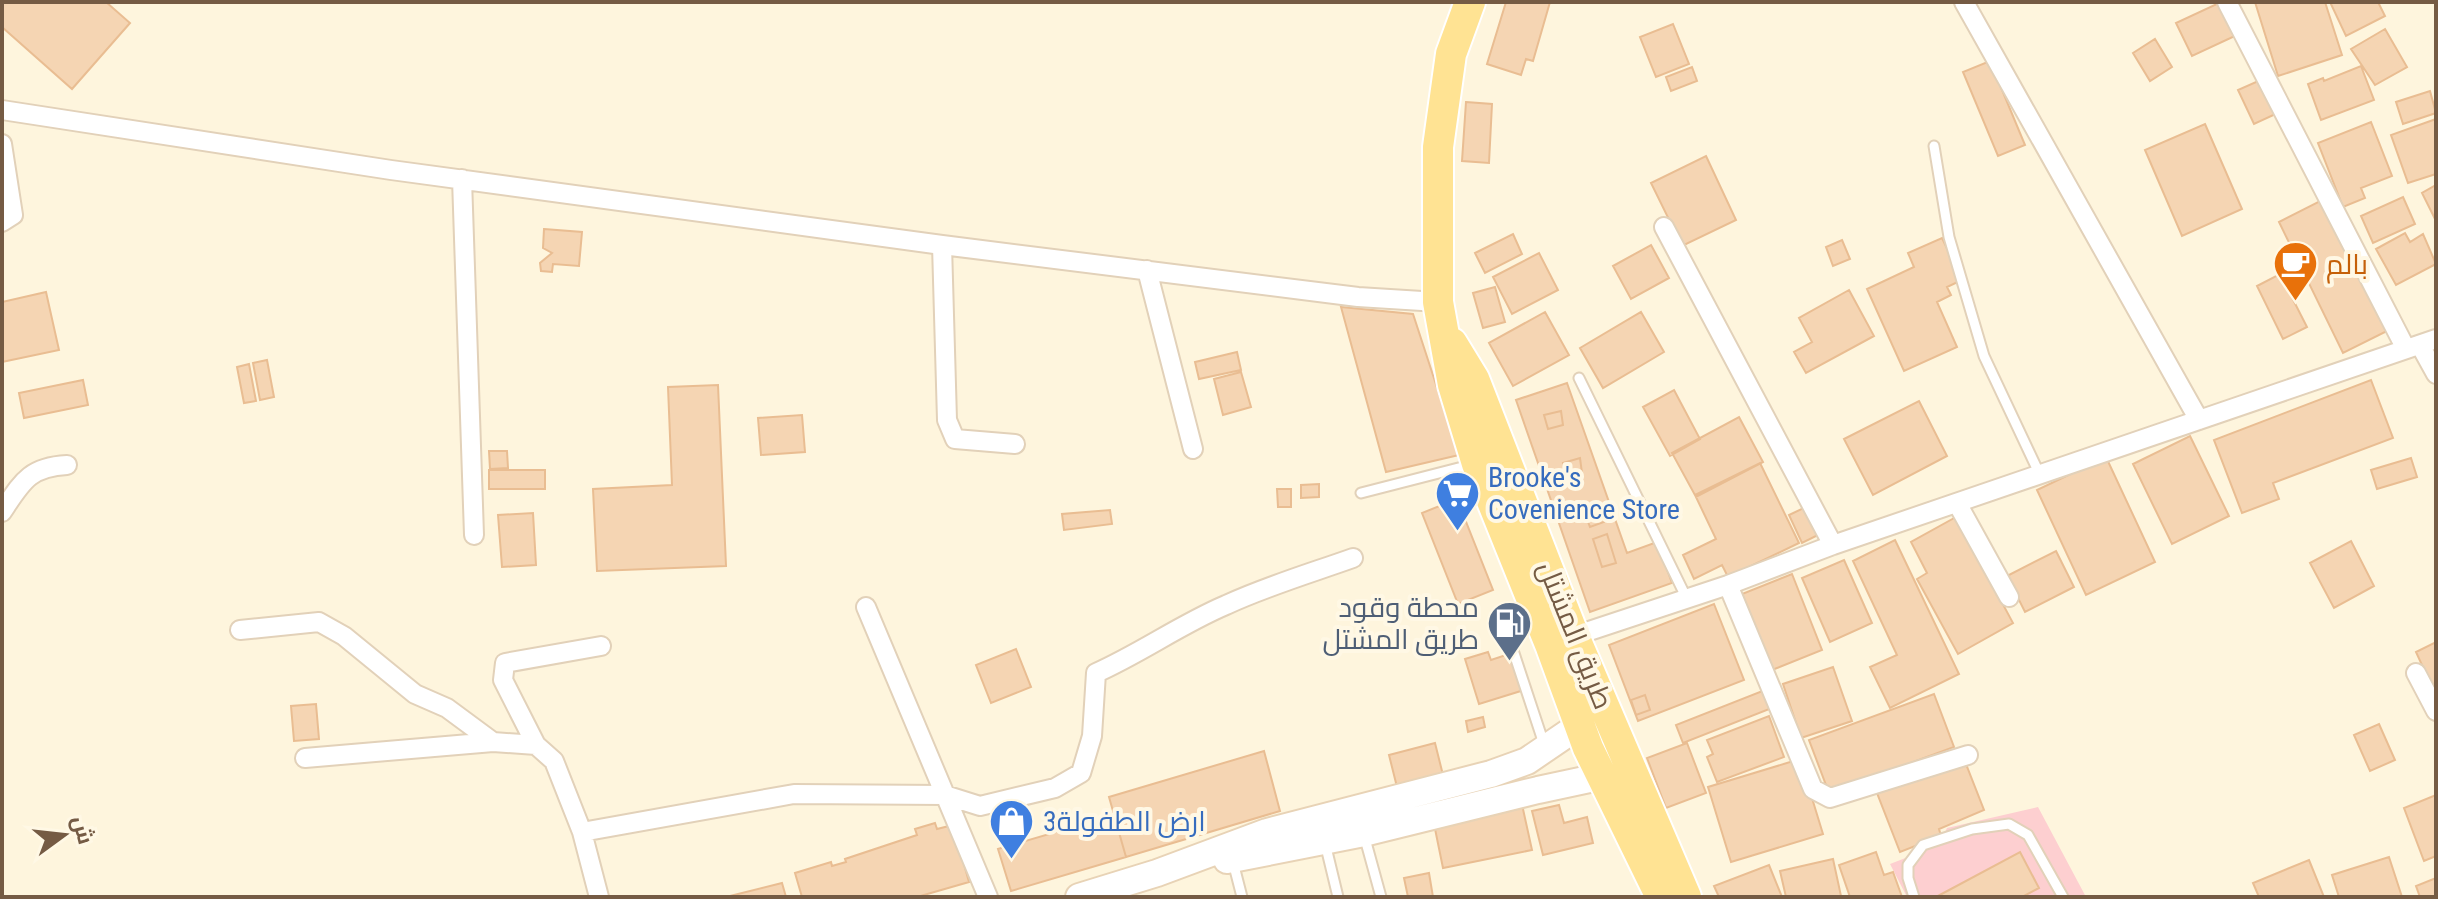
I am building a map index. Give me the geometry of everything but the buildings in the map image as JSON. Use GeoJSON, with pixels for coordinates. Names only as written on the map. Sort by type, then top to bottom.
{"type":"FeatureCollection","features":[{"type":"Feature","properties":{"kind":"main road","name":"طريق المشتل"},"geometry":{"type":"LineString","coordinates":[[1470,2],[1451,54],[1438,147],[1441,316],[1453,385],[1477,464],[1533,603],[1593,716],[1632,770],[1686,897]]}},
{"type":"Feature","properties":{"kind":"main road","name":"طريق المشتل"},"geometry":{"type":"LineString","coordinates":[[1441,316],[1474,379],[1574,636],[1593,716],[1588,748],[1661,897]]}},
{"type":"Feature","properties":{"kind":"main road"},"geometry":{"type":"LineString","coordinates":[[1079,897],[1157,873],[1267,832],[1491,774],[1527,761],[1593,716]]}},
{"type":"Feature","properties":{"kind":"main road"},"geometry":{"type":"LineString","coordinates":[[1157,873],[1364,833],[1632,770]]}},
{"type":"Feature","properties":{"kind":"street"},"geometry":{"type":"LineString","coordinates":[[1964,2],[2199,420]]}},
{"type":"Feature","properties":{"kind":"street"},"geometry":{"type":"LineString","coordinates":[[2227,2],[2436,374]]}},
{"type":"Feature","properties":{"kind":"street"},"geometry":{"type":"LineString","coordinates":[[2,110],[462,179],[942,245],[1358,297],[1441,316]]}},
{"type":"Feature","properties":{"kind":"street"},"geometry":{"type":"LineString","coordinates":[[2,144],[13,215],[2,222]]}},
{"type":"Feature","properties":{"kind":"street"},"geometry":{"type":"LineString","coordinates":[[462,179],[474,535]]}},
{"type":"Feature","properties":{"kind":"street"},"geometry":{"type":"LineString","coordinates":[[1664,227],[1833,545]]}},
{"type":"Feature","properties":{"kind":"street"},"geometry":{"type":"LineString","coordinates":[[942,245],[947,420],[950,431],[955,439],[1015,444]]}},
{"type":"Feature","properties":{"kind":"street"},"geometry":{"type":"LineString","coordinates":[[1147,270],[1193,449]]}},
{"type":"Feature","properties":{"kind":"street"},"geometry":{"type":"LineString","coordinates":[[1574,636],[2421,344]]}},
{"type":"Feature","properties":{"kind":"street"},"geometry":{"type":"LineString","coordinates":[[2,512],[25,477],[48,466],[67,465]]}},
{"type":"Feature","properties":{"kind":"street"},"geometry":{"type":"LineString","coordinates":[[1957,503],[2009,597]]}},
{"type":"Feature","properties":{"kind":"street"},"geometry":{"type":"LineString","coordinates":[[582,832],[794,794],[945,795],[980,806],[1055,788],[1081,773],[1092,736],[1096,673],[1137,655],[1166,634],[1227,604],[1353,558]]}},
{"type":"Feature","properties":{"kind":"street"},"geometry":{"type":"LineString","coordinates":[[1728,585],[1813,789],[1819,794],[1830,798],[1968,755]]}},
{"type":"Feature","properties":{"kind":"street"},"geometry":{"type":"LineString","coordinates":[[866,607],[988,897]]}},
{"type":"Feature","properties":{"kind":"street"},"geometry":{"type":"LineString","coordinates":[[240,630],[319,622],[344,636],[415,694],[447,708],[493,742]]}},
{"type":"Feature","properties":{"kind":"street"},"geometry":{"type":"LineString","coordinates":[[599,897],[582,832],[554,761],[536,745],[503,680],[505,663],[601,646]]}},
{"type":"Feature","properties":{"kind":"street"},"geometry":{"type":"LineString","coordinates":[[2416,673],[2431,690],[2436,711]]}},
{"type":"Feature","properties":{"kind":"street"},"geometry":{"type":"LineString","coordinates":[[305,758],[493,742],[536,745]]}},
{"type":"Feature","properties":{"kind":"lane"},"geometry":{"type":"LineString","coordinates":[[1934,146],[1949,237],[1984,356],[2040,475]]}},
{"type":"Feature","properties":{"kind":"lane"},"geometry":{"type":"LineString","coordinates":[[1579,378],[1687,599]]}},
{"type":"Feature","properties":{"kind":"lane"},"geometry":{"type":"LineString","coordinates":[[1361,493],[1477,464]]}},
{"type":"Feature","properties":{"kind":"lane"},"geometry":{"type":"LineString","coordinates":[[1533,603],[1509,621],[1506,629],[1546,749]]}},
{"type":"Feature","properties":{"kind":"lane"},"geometry":{"type":"LineString","coordinates":[[1914,897],[1908,865],[1923,845],[1972,829],[2009,824],[2028,835],[2063,897]]}},
{"type":"Feature","properties":{"kind":"lane"},"geometry":{"type":"LineString","coordinates":[[1364,833],[1381,897]]}},
{"type":"Feature","properties":{"kind":"lane"},"geometry":{"type":"LineString","coordinates":[[1324,840],[1338,897]]}},
{"type":"Feature","properties":{"kind":"lane"},"geometry":{"type":"LineString","coordinates":[[1232,859],[1242,897]]}},
{"type":"Feature","properties":{"kind":"shaded area"},"geometry":{"type":"Polygon","coordinates":[[[2038,807],[2086,897],[1907,897],[1890,864],[1939,845],[1947,828],[2038,807]]]}},
{"type":"Feature","properties":{"kind":"place","name":"بالم"},"geometry":{"type":"Point","coordinates":[2295,303]}},
{"type":"Feature","properties":{"kind":"place","name":"Brooke's Covenience Store"},"geometry":{"type":"Point","coordinates":[1457,532]}},
{"type":"Feature","properties":{"kind":"place","name":"محطة وقود طريق المشتل"},"geometry":{"type":"Point","coordinates":[1510,662]}},
{"type":"Feature","properties":{"kind":"place","name":"ارض الطفولة3"},"geometry":{"type":"Point","coordinates":[1012,860]}}]}
